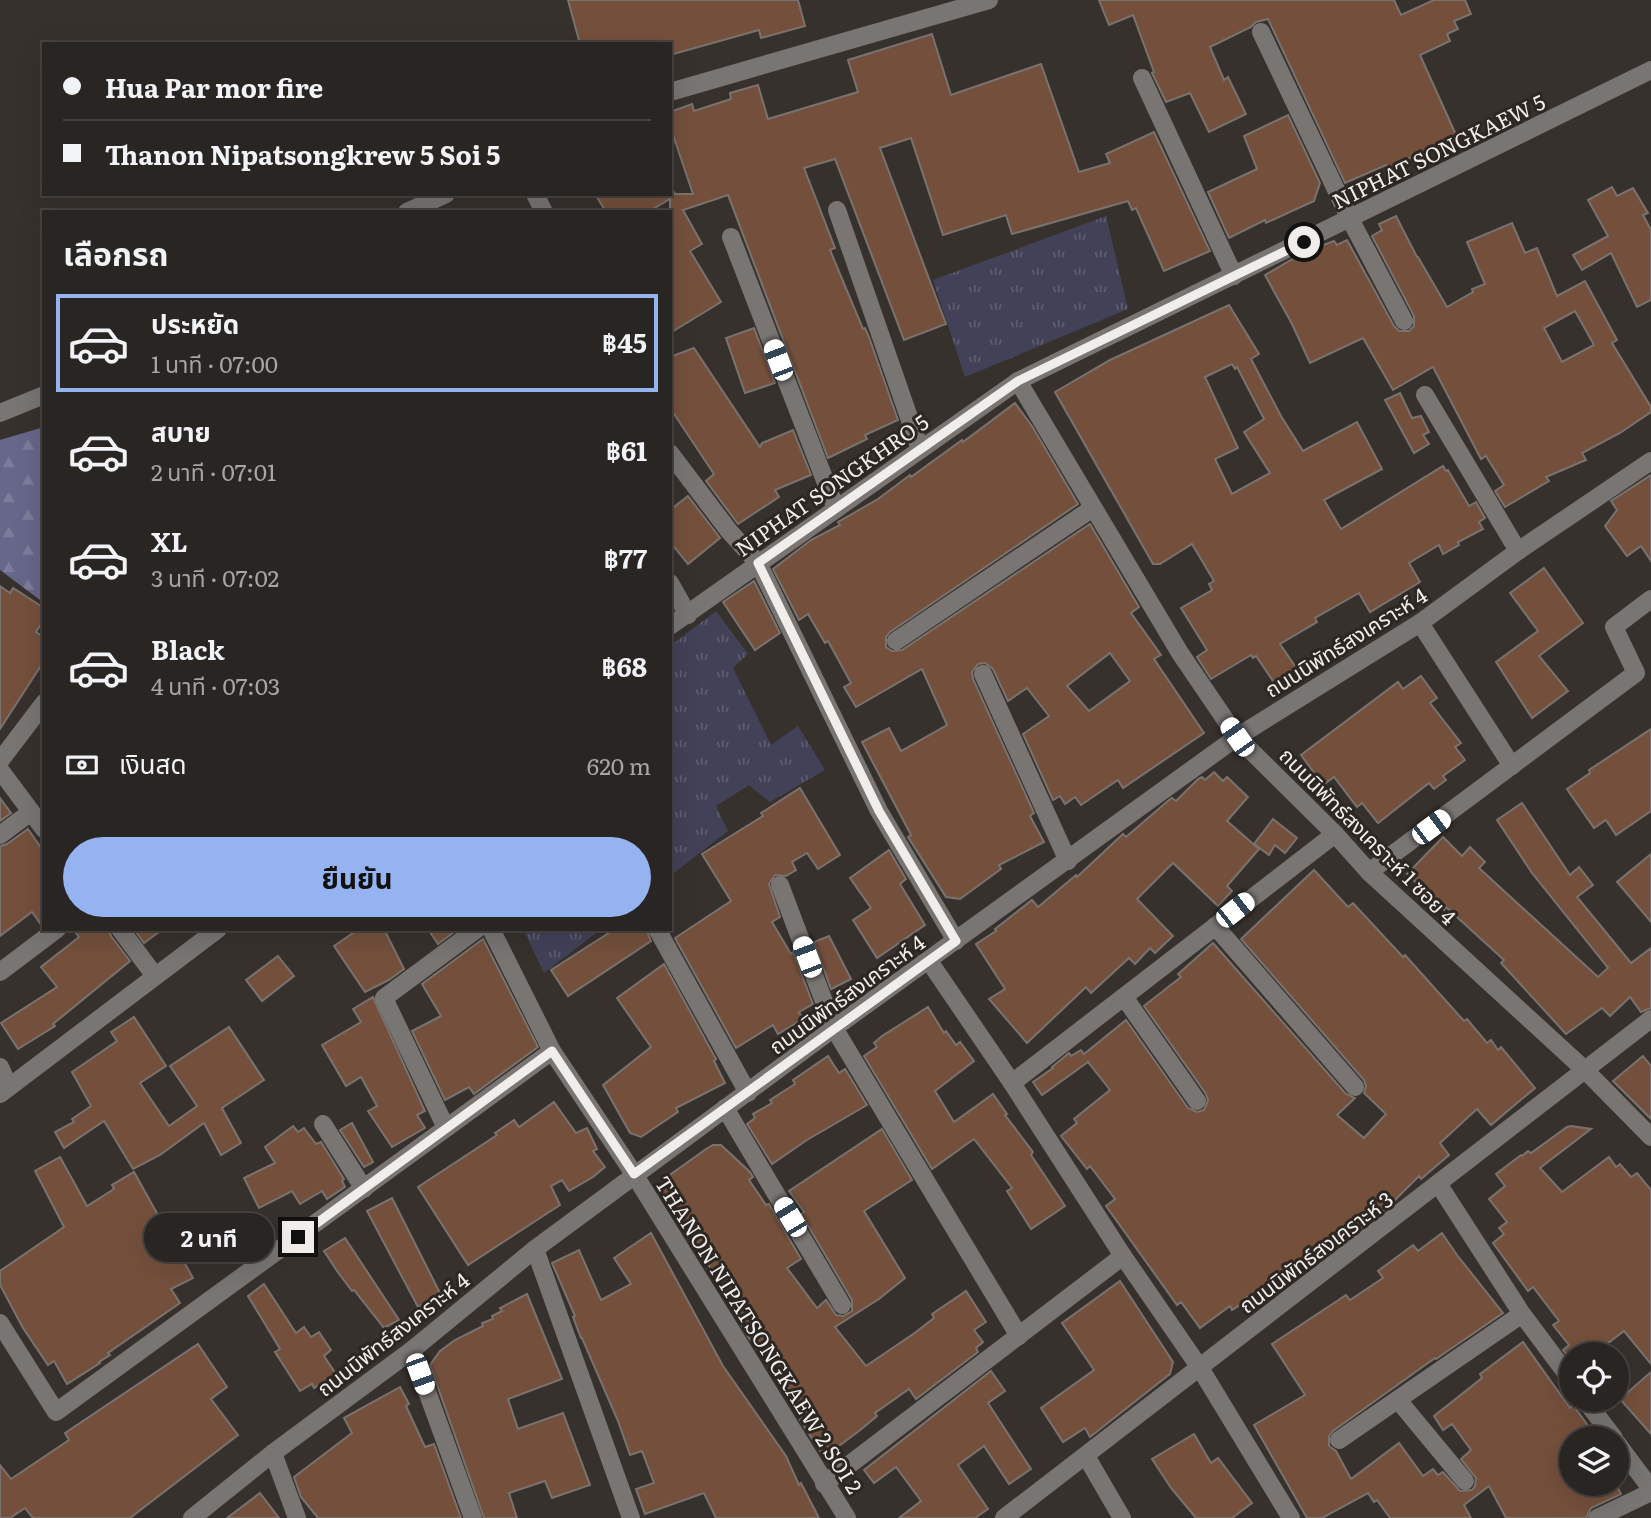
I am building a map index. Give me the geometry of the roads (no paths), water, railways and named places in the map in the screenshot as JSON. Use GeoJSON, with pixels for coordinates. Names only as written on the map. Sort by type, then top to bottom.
{"type":"FeatureCollection","features":[{"type":"Feature","properties":{"kind":"street"},"geometry":{"type":"LineString","coordinates":[[672,91],[989,0]]}},
{"type":"Feature","properties":{"kind":"street"},"geometry":{"type":"LineString","coordinates":[[1261,32],[1350,219],[1404,321]]}},
{"type":"Feature","properties":{"kind":"street","name":"NIPHAT SONGKAEW 5"},"geometry":{"type":"LineString","coordinates":[[1018,381],[1651,71]]}},
{"type":"Feature","properties":{"kind":"street"},"geometry":{"type":"LineString","coordinates":[[1142,78],[1234,276]]}},
{"type":"Feature","properties":{"kind":"street"},"geometry":{"type":"LineString","coordinates":[[411,210],[442,196]]}},
{"type":"Feature","properties":{"kind":"street"},"geometry":{"type":"LineString","coordinates":[[837,210],[920,449]]}},
{"type":"Feature","properties":{"kind":"street"},"geometry":{"type":"LineString","coordinates":[[731,237],[836,509]]}},
{"type":"Feature","properties":{"kind":"street","name":"NIPHAT SONGKHRO 5"},"geometry":{"type":"LineString","coordinates":[[672,625],[1018,381]]}},
{"type":"Feature","properties":{"kind":"street","name":"ถนนนิพัทธ์สงเคราะห์ 1 ซอย 4"},"geometry":{"type":"LineString","coordinates":[[1018,381],[1180,653],[1237,737],[1370,872],[1586,1071],[1651,1136]]}},
{"type":"Feature","properties":{"kind":"street"},"geometry":{"type":"LineString","coordinates":[[1425,395],[1518,551]]}},
{"type":"Feature","properties":{"kind":"street"},"geometry":{"type":"LineString","coordinates":[[0,413],[42,396]]}},
{"type":"Feature","properties":{"kind":"street"},"geometry":{"type":"LineString","coordinates":[[672,456],[729,531],[758,563],[879,811],[956,941]]}},
{"type":"Feature","properties":{"kind":"street","name":"ถนนนิพัทธ์สงเคราะห์ 4"},"geometry":{"type":"LineString","coordinates":[[192,1518],[273,1453],[412,1350],[535,1249],[634,1174],[1237,737],[1420,623],[1518,551],[1648,468]]}},
{"type":"Feature","properties":{"kind":"street"},"geometry":{"type":"LineString","coordinates":[[896,641],[1093,508]]}},
{"type":"Feature","properties":{"kind":"street"},"geometry":{"type":"LineString","coordinates":[[672,587],[688,615]]}},
{"type":"Feature","properties":{"kind":"street"},"geometry":{"type":"LineString","coordinates":[[1370,872],[1636,673],[1614,627],[1651,599]]}},
{"type":"Feature","properties":{"kind":"street"},"geometry":{"type":"LineString","coordinates":[[1420,623],[1512,766]]}},
{"type":"Feature","properties":{"kind":"street"},"geometry":{"type":"LineString","coordinates":[[983,674],[1068,861]]}},
{"type":"Feature","properties":{"kind":"street"},"geometry":{"type":"LineString","coordinates":[[0,761],[42,707]]}},
{"type":"Feature","properties":{"kind":"street"},"geometry":{"type":"LineString","coordinates":[[0,771],[42,827]]}},
{"type":"Feature","properties":{"kind":"street"},"geometry":{"type":"LineString","coordinates":[[0,835],[30,812]]}},
{"type":"Feature","properties":{"kind":"street"},"geometry":{"type":"LineString","coordinates":[[1012,1083],[1335,834]]}},
{"type":"Feature","properties":{"kind":"street"},"geometry":{"type":"LineString","coordinates":[[780,884],[834,1028],[1019,1336]]}},
{"type":"Feature","properties":{"kind":"street"},"geometry":{"type":"LineString","coordinates":[[1215,926],[1355,1087]]}},
{"type":"Feature","properties":{"kind":"street"},"geometry":{"type":"LineString","coordinates":[[0,972],[54,931]]}},
{"type":"Feature","properties":{"kind":"street"},"geometry":{"type":"LineString","coordinates":[[121,931],[155,976]]}},
{"type":"Feature","properties":{"kind":"street"},"geometry":{"type":"LineString","coordinates":[[0,1067],[4,1090],[215,931]]}},
{"type":"Feature","properties":{"kind":"street"},"geometry":{"type":"LineString","coordinates":[[446,1129],[384,998],[474,931]]}},
{"type":"Feature","properties":{"kind":"street","name":"THANON NIPATSONGKAEW 2 SOI 2"},"geometry":{"type":"LineString","coordinates":[[492,931],[552,1051],[634,1174],[847,1518]]}},
{"type":"Feature","properties":{"kind":"street"},"geometry":{"type":"LineString","coordinates":[[658,931],[748,1093]]}},
{"type":"Feature","properties":{"kind":"street"},"geometry":{"type":"LineString","coordinates":[[929,961],[1200,1368],[1291,1518]]}},
{"type":"Feature","properties":{"kind":"street"},"geometry":{"type":"LineString","coordinates":[[1124,997],[1197,1101]]}},
{"type":"Feature","properties":{"kind":"street","name":"ถนนนิพัทธ์สงเคราะห์ 3"},"geometry":{"type":"LineString","coordinates":[[1004,1518],[1651,1019]]}},
{"type":"Feature","properties":{"kind":"street"},"geometry":{"type":"LineString","coordinates":[[0,1323],[56,1412],[552,1051]]}},
{"type":"Feature","properties":{"kind":"street"},"geometry":{"type":"LineString","coordinates":[[725,1108],[842,1305]]}},
{"type":"Feature","properties":{"kind":"street"},"geometry":{"type":"LineString","coordinates":[[323,1124],[363,1189]]}},
{"type":"Feature","properties":{"kind":"street"},"geometry":{"type":"LineString","coordinates":[[1439,1185],[1522,1314],[1559,1364]]}},
{"type":"Feature","properties":{"kind":"street"},"geometry":{"type":"LineString","coordinates":[[535,1249],[631,1518]]}},
{"type":"Feature","properties":{"kind":"street"},"geometry":{"type":"LineString","coordinates":[[824,1484],[1123,1256]]}},
{"type":"Feature","properties":{"kind":"street"},"geometry":{"type":"LineString","coordinates":[[1339,1440],[1522,1314]]}},
{"type":"Feature","properties":{"kind":"street"},"geometry":{"type":"LineString","coordinates":[[412,1350],[473,1518]]}},
{"type":"Feature","properties":{"kind":"street"},"geometry":{"type":"LineString","coordinates":[[1398,1399],[1465,1481]]}},
{"type":"Feature","properties":{"kind":"street"},"geometry":{"type":"LineString","coordinates":[[1594,1412],[1605,1426]]}},
{"type":"Feature","properties":{"kind":"street"},"geometry":{"type":"LineString","coordinates":[[273,1453],[297,1518]]}},
{"type":"Feature","properties":{"kind":"street"},"geometry":{"type":"LineString","coordinates":[[1086,1456],[1122,1518]]}},
{"type":"Feature","properties":{"kind":"street"},"geometry":{"type":"LineString","coordinates":[[1597,1518],[1651,1491],[1629,1460]]}}]}
